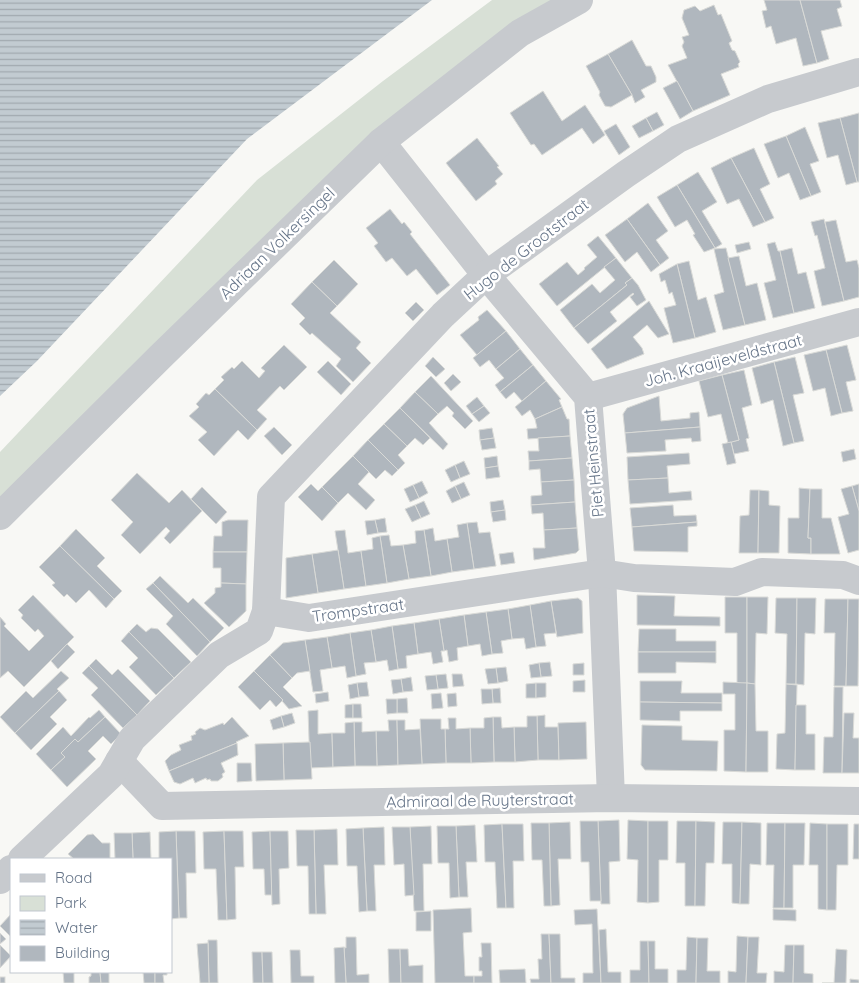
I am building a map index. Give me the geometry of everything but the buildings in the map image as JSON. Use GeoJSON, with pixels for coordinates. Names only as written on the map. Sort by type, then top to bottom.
{"type":"FeatureCollection","features":[{"type":"Feature","properties":{"kind":"street","name":"Adriaan Volkersingel"},"geometry":{"type":"LineString","coordinates":[[0,516],[381,142],[520,32],[579,0]]}},
{"type":"Feature","properties":{"kind":"street","name":"Hugo de Grootstraat"},"geometry":{"type":"LineString","coordinates":[[266,611],[271,497],[444,315],[486,275],[678,139],[768,99],[859,72]]}},
{"type":"Feature","properties":{"kind":"street","name":"Piet Heinstraat"},"geometry":{"type":"LineString","coordinates":[[381,142],[486,275],[588,397],[602,573],[611,798]]}},
{"type":"Feature","properties":{"kind":"street","name":"Joh. Kraaijeveldstraat"},"geometry":{"type":"LineString","coordinates":[[588,397],[859,322]]}},
{"type":"Feature","properties":{"kind":"street","name":"Trompstraat"},"geometry":{"type":"LineString","coordinates":[[266,611],[308,618],[602,573],[634,578],[735,582],[762,572],[843,575],[859,582]]}},
{"type":"Feature","properties":{"kind":"street"},"geometry":{"type":"LineString","coordinates":[[23,858],[111,775],[132,739],[220,655],[259,631],[266,611]]}},
{"type":"Feature","properties":{"kind":"street","name":"Admiraal de Ruyterstraat"},"geometry":{"type":"LineString","coordinates":[[119,761],[162,806],[611,798],[859,801]]}},
{"type":"Feature","properties":{"kind":"street"},"geometry":{"type":"LineString","coordinates":[[0,880],[10,870]]}},
{"type":"Feature","properties":{"kind":"green space"},"geometry":{"type":"Polygon","coordinates":[[[492,0],[571,0],[518,37],[0,503],[0,452],[257,180],[383,81],[492,0]]]}},
{"type":"Feature","properties":{"kind":"water"},"geometry":{"type":"Polygon","coordinates":[[[0,0],[432,0],[247,139],[37,361],[0,396],[0,0]]]}}]}
